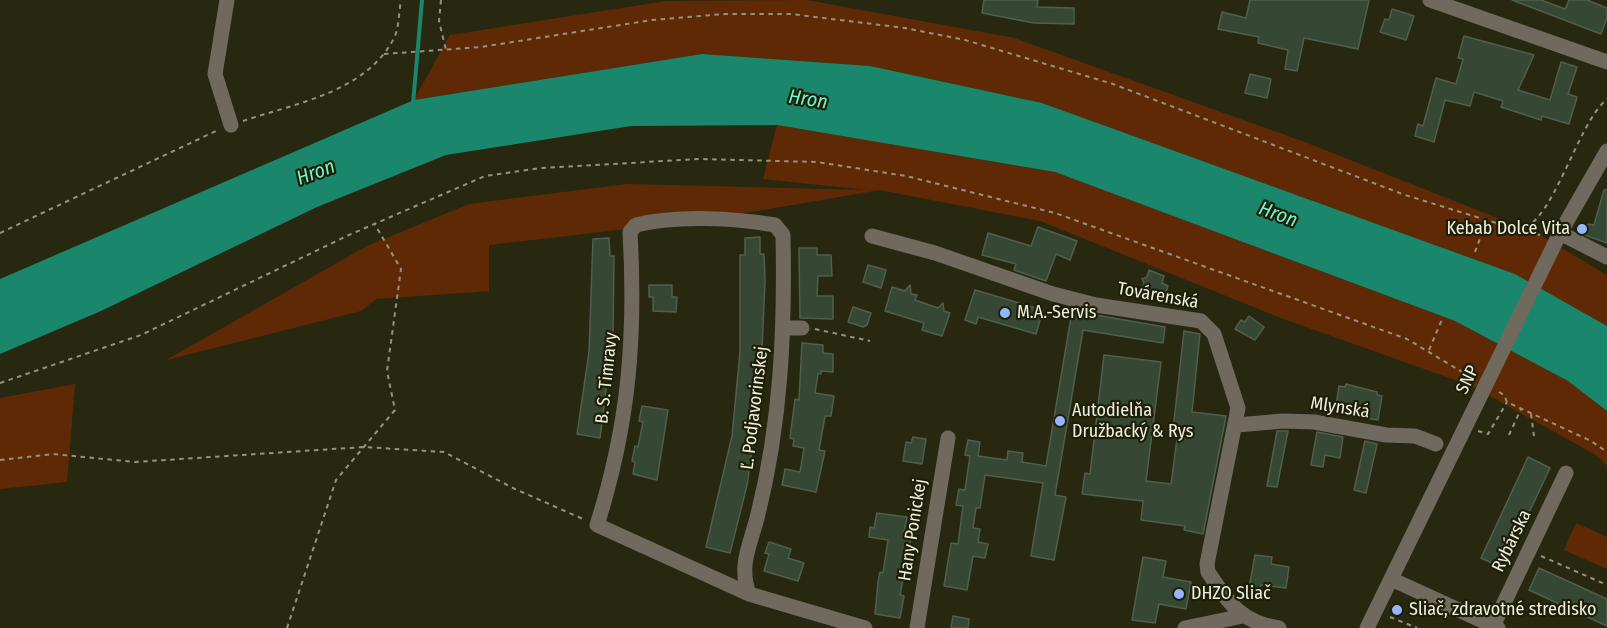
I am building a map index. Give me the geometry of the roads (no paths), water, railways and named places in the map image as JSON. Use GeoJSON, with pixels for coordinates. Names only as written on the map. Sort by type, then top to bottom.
{"type":"FeatureCollection","features":[{"type":"Feature","properties":{"kind":"street"},"geometry":{"type":"LineString","coordinates":[[227,0],[215,74],[231,124]]}},
{"type":"Feature","properties":{"kind":"street"},"geometry":{"type":"LineString","coordinates":[[1430,0],[1607,62]]}},
{"type":"Feature","properties":{"kind":"street","name":"SNP"},"geometry":{"type":"LineString","coordinates":[[1367,628],[1491,388],[1557,240],[1607,151]]}},
{"type":"Feature","properties":{"kind":"street","name":"B. S. Timravy"},"geometry":{"type":"LineString","coordinates":[[749,594],[597,525],[616,454],[629,378],[633,338],[630,232],[636,225],[646,222],[680,220],[754,221],[775,225]]}},
{"type":"Feature","properties":{"kind":"street","name":"Ľ. Podjavorinskej"},"geometry":{"type":"LineString","coordinates":[[749,594],[742,572],[772,451],[784,328],[783,235],[775,225]]}},
{"type":"Feature","properties":{"kind":"street","name":"Továrenská"},"geometry":{"type":"LineString","coordinates":[[872,236],[935,253],[1053,294],[1096,305],[1201,321],[1214,334],[1237,401],[1237,425],[1207,564],[1208,572],[1243,616],[1257,623],[1279,628]]}},
{"type":"Feature","properties":{"kind":"street"},"geometry":{"type":"LineString","coordinates":[[1557,240],[1607,257]]}},
{"type":"Feature","properties":{"kind":"street"},"geometry":{"type":"LineString","coordinates":[[784,328],[802,328]]}},
{"type":"Feature","properties":{"kind":"street","name":"Mlynská"},"geometry":{"type":"LineString","coordinates":[[1237,425],[1283,421],[1314,422],[1386,435],[1415,436],[1436,444]]}},
{"type":"Feature","properties":{"kind":"street","name":"Hany Ponickej"},"geometry":{"type":"LineString","coordinates":[[917,628],[948,438]]}},
{"type":"Feature","properties":{"kind":"street","name":"Rybárska"},"geometry":{"type":"LineString","coordinates":[[1391,579],[1496,627],[1566,473]]}},
{"type":"Feature","properties":{"kind":"street"},"geometry":{"type":"LineString","coordinates":[[749,594],[834,624],[864,628]]}},
{"type":"Feature","properties":{"kind":"street"},"geometry":{"type":"LineString","coordinates":[[1185,628],[1243,616]]}},
{"type":"Feature","properties":{"kind":"water","name":"Hron"},"geometry":{"type":"Polygon","coordinates":[[[702,54],[870,66],[1042,103],[1515,274],[1607,326],[1607,411],[1568,381],[1455,321],[1055,172],[777,125],[631,126],[446,155],[317,207],[101,311],[0,354],[0,279],[414,100],[702,54]]]}},
{"type":"Feature","properties":{"kind":"waterway"},"geometry":{"type":"LineString","coordinates":[[413,104],[422,0]]}},
{"type":"Feature","properties":{"kind":"place","name":"Kebab Dolce Vita"},"geometry":{"type":"Point","coordinates":[1582,229]}},
{"type":"Feature","properties":{"kind":"place","name":"M.A.-Servis"},"geometry":{"type":"Point","coordinates":[1005,313]}},
{"type":"Feature","properties":{"kind":"place","name":"Autodielňa Družbacký & Rys"},"geometry":{"type":"Point","coordinates":[1060,421]}},
{"type":"Feature","properties":{"kind":"place","name":"DHZO Sliač"},"geometry":{"type":"Point","coordinates":[1179,594]}},
{"type":"Feature","properties":{"kind":"place","name":"Sliač, zdravotné stredisko"},"geometry":{"type":"Point","coordinates":[1397,610]}}]}
